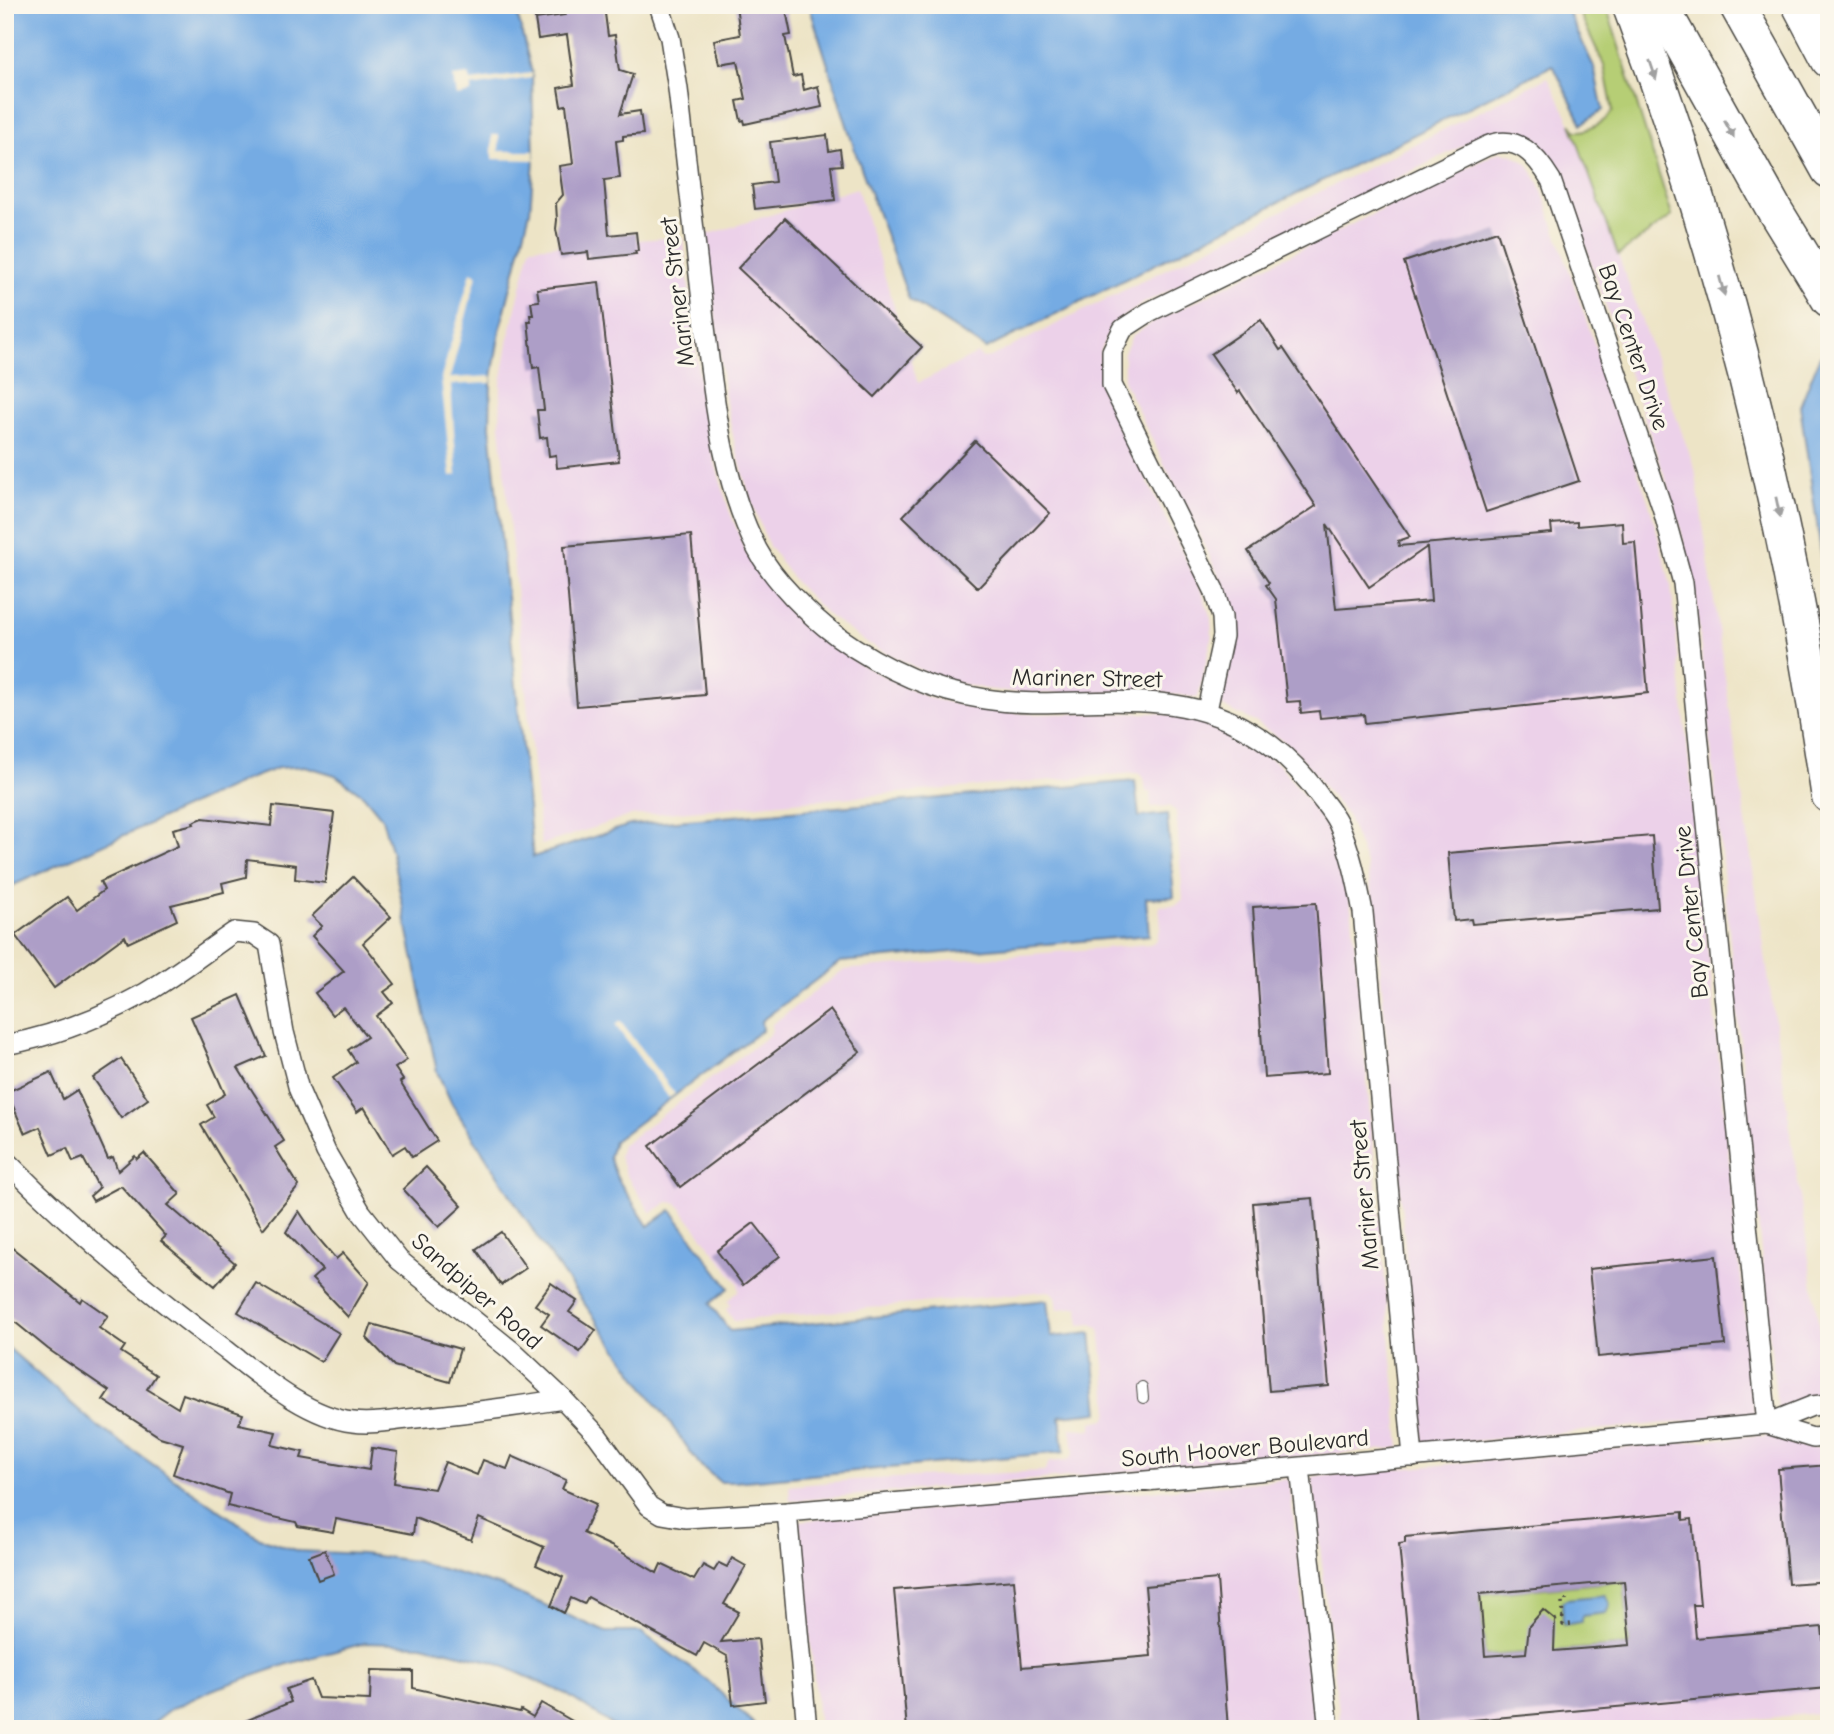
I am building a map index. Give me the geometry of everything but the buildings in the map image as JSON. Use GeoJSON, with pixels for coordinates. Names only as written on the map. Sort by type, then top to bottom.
{"type":"FeatureCollection","features":[{"type":"Feature","properties":{"kind":"highway"},"geometry":{"type":"LineString","coordinates":[[1630,5],[1707,236],[1756,414],[1795,586],[1829,795]]}},
{"type":"Feature","properties":{"kind":"highway"},"geometry":{"type":"LineString","coordinates":[[1660,5],[1775,211],[1829,299]]}},
{"type":"Feature","properties":{"kind":"highway"},"geometry":{"type":"LineString","coordinates":[[1737,5],[1829,170]]}},
{"type":"Feature","properties":{"kind":"highway"},"geometry":{"type":"LineString","coordinates":[[1800,5],[1829,60]]}},
{"type":"Feature","properties":{"kind":"street","name":"Mariner Street"},"geometry":{"type":"LineString","coordinates":[[659,5],[670,38],[678,89],[714,400],[724,452],[740,507],[758,551],[787,589],[821,624],[860,652],[932,688],[983,699],[1032,704],[1158,702],[1207,710],[1252,732],[1288,758],[1311,782],[1337,820],[1354,865],[1363,912],[1413,1457]]}},
{"type":"Feature","properties":{"kind":"street","name":"Bay Center Drive"},"geometry":{"type":"LineString","coordinates":[[1207,710],[1223,636],[1222,617],[1214,590],[1112,385],[1112,351],[1123,329],[1149,312],[1487,146],[1498,141],[1519,146],[1538,157],[1551,180],[1662,507],[1683,583],[1767,1424]]}},
{"type":"Feature","properties":{"kind":"street","name":"Sandpiper Road"},"geometry":{"type":"LineString","coordinates":[[5,1045],[90,1020],[146,992],[234,932],[254,934],[269,944],[284,1032],[299,1090],[326,1152],[360,1212],[399,1259],[512,1352],[564,1399],[597,1435],[649,1506],[662,1514]]}},
{"type":"Feature","properties":{"kind":"street"},"geometry":{"type":"LineString","coordinates":[[5,1160],[52,1208],[150,1294],[266,1381],[327,1417],[355,1423],[495,1410],[564,1399]]}},
{"type":"Feature","properties":{"kind":"street","name":"South Hoover Boulevard"},"geometry":{"type":"LineString","coordinates":[[662,1514],[685,1518],[787,1512],[1767,1424],[1812,1406],[1829,1404]]}},
{"type":"Feature","properties":{"kind":"street"},"geometry":{"type":"LineString","coordinates":[[1767,1424],[1813,1438],[1829,1436]]}},
{"type":"Feature","properties":{"kind":"street"},"geometry":{"type":"LineString","coordinates":[[1300,1468],[1329,1729]]}},
{"type":"Feature","properties":{"kind":"street"},"geometry":{"type":"LineString","coordinates":[[787,1512],[807,1729]]}},
{"type":"Feature","properties":{"kind":"lane"},"geometry":{"type":"LineString","coordinates":[[1142,1387],[1143,1398]]}},
{"type":"Feature","properties":{"kind":"path"},"geometry":{"type":"LineString","coordinates":[[1571,1605],[1566,1600],[1562,1602],[1565,1616],[1563,1625],[1571,1624],[1571,1620]]}},
{"type":"Feature","properties":{"kind":"path"},"geometry":{"type":"LineString","coordinates":[[1555,1620],[1565,1616]]}},
{"type":"Feature","properties":{"kind":"shaded area"},"geometry":{"type":"Polygon","coordinates":[[[1548,77],[1571,124],[1695,469],[1826,1377],[1829,1380],[1829,1394],[1807,1397],[1777,1409],[1694,581],[1674,504],[1562,177],[1544,149],[1521,136],[1501,131],[1481,137],[1144,303],[1112,325],[1100,351],[1102,389],[1203,594],[1211,619],[1212,636],[1198,698],[1159,692],[1033,694],[985,689],[936,678],[867,643],[829,616],[796,583],[769,546],[752,504],[725,398],[706,235],[857,188],[918,383],[977,354],[983,358],[991,357],[1548,77]]]}},
{"type":"Feature","properties":{"kind":"shaded area"},"geometry":{"type":"Polygon","coordinates":[[[1499,152],[1513,155],[1529,165],[1540,185],[1651,510],[1671,585],[1755,1415],[1423,1446],[1375,911],[1366,864],[1348,817],[1295,750],[1257,723],[1220,705],[1235,637],[1233,614],[1224,586],[1124,382],[1124,353],[1132,336],[1155,321],[1499,152]]]}},
{"type":"Feature","properties":{"kind":"shaded area"},"geometry":{"type":"Polygon","coordinates":[[[683,237],[702,402],[713,455],[729,510],[748,556],[777,596],[812,630],[854,661],[929,698],[980,709],[1030,714],[1157,713],[1203,720],[1245,741],[1280,765],[1326,825],[1343,868],[1352,914],[1400,1448],[790,1501],[789,1486],[854,1480],[1045,1471],[1049,1462],[1068,1460],[1074,1451],[1071,1428],[1092,1430],[1092,1422],[1106,1419],[1109,1411],[1100,1329],[1093,1324],[1080,1325],[1078,1307],[1058,1309],[1056,1296],[1046,1291],[734,1321],[726,1309],[731,1306],[728,1301],[739,1291],[738,1283],[677,1203],[668,1202],[651,1213],[626,1175],[619,1156],[622,1145],[768,1036],[772,1031],[771,1025],[843,970],[1150,944],[1156,941],[1161,927],[1159,906],[1177,905],[1183,899],[1176,811],[1169,806],[1151,807],[1150,792],[1146,792],[1144,778],[1134,773],[629,816],[541,845],[500,426],[501,383],[510,332],[531,247],[683,237]]]}},
{"type":"Feature","properties":{"kind":"shaded area"},"geometry":{"type":"Polygon","coordinates":[[[1760,1435],[1761,1438],[1768,1435],[1809,1448],[1829,1447],[1829,1712],[1655,1729],[1341,1729],[1312,1477],[1760,1435]],[[1634,1580],[1474,1587],[1486,1665],[1639,1644],[1634,1580]]]}},
{"type":"Feature","properties":{"kind":"shaded area"},"geometry":{"type":"Polygon","coordinates":[[[1289,1479],[1318,1729],[819,1729],[799,1521],[1289,1479]]]}},
{"type":"Feature","properties":{"kind":"green space"},"geometry":{"type":"Polygon","coordinates":[[[1576,5],[1606,5],[1672,216],[1618,255],[1571,124],[1576,131],[1586,130],[1602,122],[1613,111],[1604,65],[1576,5]]]}},
{"type":"Feature","properties":{"kind":"green space"},"geometry":{"type":"Polygon","coordinates":[[[1624,1581],[1630,1645],[1485,1656],[1480,1594],[1624,1581]]]}},
{"type":"Feature","properties":{"kind":"water"},"geometry":{"type":"Polygon","coordinates":[[[5,5],[515,5],[532,73],[534,160],[530,211],[500,330],[491,383],[490,426],[533,857],[630,825],[1135,781],[1139,817],[1167,814],[1174,897],[1146,898],[1149,935],[840,962],[761,1021],[762,1030],[614,1141],[609,1157],[617,1178],[648,1226],[671,1210],[729,1288],[710,1304],[730,1331],[1047,1300],[1051,1337],[1091,1333],[1099,1412],[1060,1416],[1064,1452],[734,1482],[720,1482],[700,1465],[543,1246],[452,1104],[437,1072],[392,854],[382,818],[364,796],[335,775],[305,766],[278,768],[5,889],[5,5]]]}},
{"type":"Feature","properties":{"kind":"water"},"geometry":{"type":"Polygon","coordinates":[[[809,5],[1565,5],[1594,67],[1603,110],[1582,124],[1553,65],[986,349],[909,299],[856,154],[809,5]]]}},
{"type":"Feature","properties":{"kind":"water"},"geometry":{"type":"Polygon","coordinates":[[[1820,356],[1829,363],[1829,607],[1800,406],[1820,356]]]}},
{"type":"Feature","properties":{"kind":"water"},"geometry":{"type":"Polygon","coordinates":[[[5,1345],[96,1425],[260,1538],[298,1551],[362,1554],[415,1561],[501,1586],[606,1632],[641,1632],[707,1680],[754,1724],[756,1729],[618,1729],[566,1694],[494,1662],[422,1645],[365,1643],[288,1664],[212,1690],[171,1709],[145,1729],[5,1729],[5,1345]]]}},
{"type":"Feature","properties":{"kind":"water"},"geometry":{"type":"Polygon","coordinates":[[[1605,1595],[1610,1604],[1606,1613],[1582,1616],[1582,1622],[1563,1625],[1562,1602],[1566,1599],[1605,1595]]]}},
{"type":"Feature","properties":{"kind":"pier"},"geometry":{"type":"Polygon","coordinates":[[[532,73],[532,78],[471,87],[471,93],[456,96],[453,77],[469,75],[471,81],[532,73]]]}},
{"type":"Feature","properties":{"kind":"pier"},"geometry":{"type":"Polygon","coordinates":[[[492,135],[499,135],[499,151],[534,151],[534,160],[492,159],[492,135]]]}},
{"type":"Feature","properties":{"kind":"pier"},"geometry":{"type":"Polygon","coordinates":[[[471,272],[477,275],[450,378],[492,376],[491,383],[451,385],[457,475],[451,476],[441,378],[471,272]]]}},
{"type":"Feature","properties":{"kind":"pier"},"geometry":{"type":"Polygon","coordinates":[[[620,1021],[675,1094],[669,1098],[615,1025],[620,1021]]]}}]}
